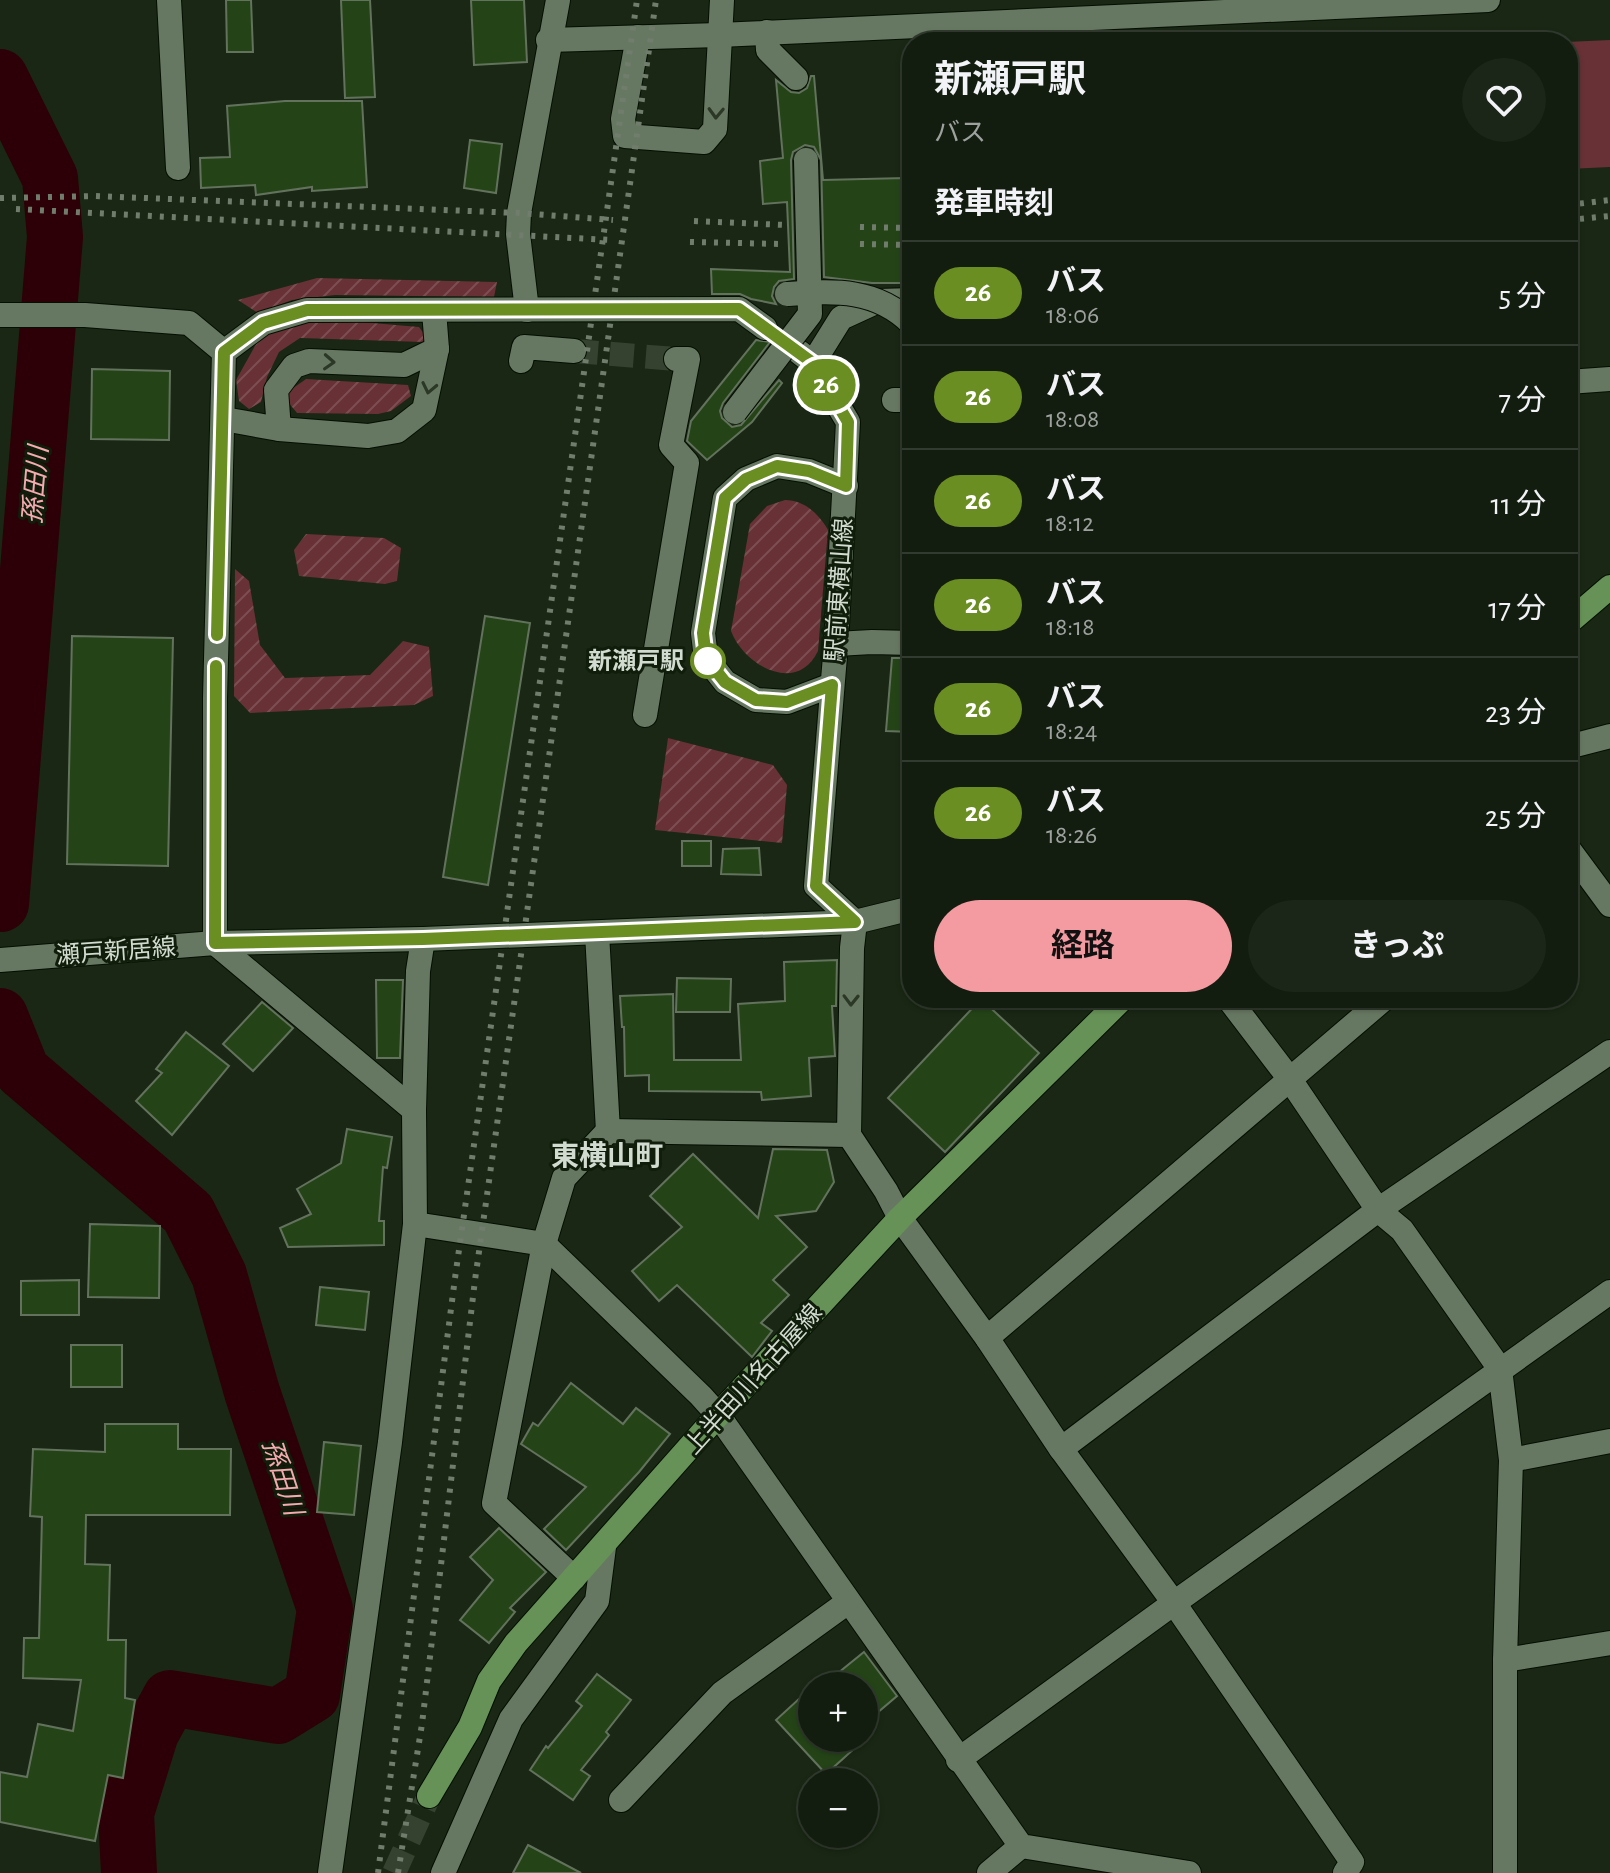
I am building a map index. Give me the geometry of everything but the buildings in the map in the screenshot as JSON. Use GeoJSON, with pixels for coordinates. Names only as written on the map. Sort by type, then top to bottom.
{"type":"FeatureCollection","features":[{"type":"Feature","properties":{"kind":"main road"},"geometry":{"type":"LineString","coordinates":[[1578,614],[1610,587]]}},
{"type":"Feature","properties":{"kind":"main road","name":"上半田川名古屋線"},"geometry":{"type":"LineString","coordinates":[[429,1796],[470,1727],[489,1681],[516,1643],[718,1415],[900,1218],[1113,1008]]}},
{"type":"Feature","properties":{"kind":"street"},"geometry":{"type":"LineString","coordinates":[[169,0],[178,168]]}},
{"type":"Feature","properties":{"kind":"street"},"geometry":{"type":"LineString","coordinates":[[527,310],[518,234],[519,213],[548,40],[558,0]]}},
{"type":"Feature","properties":{"kind":"street"},"geometry":{"type":"LineString","coordinates":[[638,37],[623,119],[625,136],[704,142],[715,129],[722,0]]}},
{"type":"Feature","properties":{"kind":"street"},"geometry":{"type":"LineString","coordinates":[[548,40],[719,35],[1131,8],[1488,0]]}},
{"type":"Feature","properties":{"kind":"street"},"geometry":{"type":"LineString","coordinates":[[767,32],[768,50],[796,78]]}},
{"type":"Feature","properties":{"kind":"street"},"geometry":{"type":"LineString","coordinates":[[735,412],[810,314],[799,293],[806,160]]}},
{"type":"Feature","properties":{"kind":"street"},"geometry":{"type":"LineString","coordinates":[[799,293],[863,294],[902,315]]}},
{"type":"Feature","properties":{"kind":"street","name":"駅前東横山線"},"geometry":{"type":"LineString","coordinates":[[855,922],[816,886],[836,644],[848,422],[806,358],[841,318],[878,301],[902,300]]}},
{"type":"Feature","properties":{"kind":"street"},"geometry":{"type":"LineString","coordinates":[[224,352],[263,323],[307,310],[739,309],[765,328]]}},
{"type":"Feature","properties":{"kind":"street"},"geometry":{"type":"LineString","coordinates":[[224,419],[279,429],[368,436],[397,431],[424,410],[437,349],[434,311]]}},
{"type":"Feature","properties":{"kind":"street"},"geometry":{"type":"LineString","coordinates":[[0,315],[85,315],[189,323],[224,352]]}},
{"type":"Feature","properties":{"kind":"street"},"geometry":{"type":"LineString","coordinates":[[521,361],[524,347],[574,351]]}},
{"type":"Feature","properties":{"kind":"street"},"geometry":{"type":"LineString","coordinates":[[279,429],[276,390],[294,366],[309,361],[404,365],[437,349]]}},
{"type":"Feature","properties":{"kind":"street"},"geometry":{"type":"LineString","coordinates":[[224,352],[215,698],[215,943],[414,1110]]}},
{"type":"Feature","properties":{"kind":"street"},"geometry":{"type":"LineString","coordinates":[[645,715],[692,457],[671,445],[688,359],[676,359]]}},
{"type":"Feature","properties":{"kind":"street"},"geometry":{"type":"LineString","coordinates":[[1578,381],[1610,379]]}},
{"type":"Feature","properties":{"kind":"street"},"geometry":{"type":"LineString","coordinates":[[832,685],[787,702],[756,700],[725,682],[706,658],[703,633],[725,498],[746,479],[777,466],[809,471],[846,486]]}},
{"type":"Feature","properties":{"kind":"street"},"geometry":{"type":"LineString","coordinates":[[836,644],[902,643]]}},
{"type":"Feature","properties":{"kind":"street"},"geometry":{"type":"LineString","coordinates":[[1578,744],[1610,736]]}},
{"type":"Feature","properties":{"kind":"street"},"geometry":{"type":"LineString","coordinates":[[1578,862],[1610,905]]}},
{"type":"Feature","properties":{"kind":"street","name":"瀬戸新居線"},"geometry":{"type":"LineString","coordinates":[[0,960],[215,943],[423,939],[855,922],[902,910]]}},
{"type":"Feature","properties":{"kind":"street"},"geometry":{"type":"LineString","coordinates":[[855,922],[849,1135],[900,1218],[987,1338],[1061,1449],[1174,1603],[1352,1862],[1345,1873]]}},
{"type":"Feature","properties":{"kind":"street"},"geometry":{"type":"LineString","coordinates":[[574,1578],[494,1503],[544,1244],[564,1178],[608,1131],[597,933]]}},
{"type":"Feature","properties":{"kind":"street"},"geometry":{"type":"LineString","coordinates":[[330,1873],[390,1442],[415,1224],[414,1110],[418,971],[423,939]]}},
{"type":"Feature","properties":{"kind":"street"},"geometry":{"type":"LineString","coordinates":[[1236,1008],[1289,1078],[1378,1210],[1402,1230],[1500,1369],[1511,1460],[1505,1660],[1505,1873]]}},
{"type":"Feature","properties":{"kind":"street"},"geometry":{"type":"LineString","coordinates":[[987,1338],[1373,1008]]}},
{"type":"Feature","properties":{"kind":"street"},"geometry":{"type":"LineString","coordinates":[[1061,1449],[1378,1210],[1610,1052]]}},
{"type":"Feature","properties":{"kind":"street"},"geometry":{"type":"LineString","coordinates":[[608,1131],[849,1135]]}},
{"type":"Feature","properties":{"kind":"street"},"geometry":{"type":"LineString","coordinates":[[415,1224],[544,1244],[718,1415],[1021,1846],[1189,1873]]}},
{"type":"Feature","properties":{"kind":"street"},"geometry":{"type":"LineString","coordinates":[[958,1760],[1610,1292]]}},
{"type":"Feature","properties":{"kind":"street"},"geometry":{"type":"LineString","coordinates":[[1511,1460],[1610,1441]]}},
{"type":"Feature","properties":{"kind":"street"},"geometry":{"type":"LineString","coordinates":[[443,1873],[511,1719],[597,1601],[604,1547]]}},
{"type":"Feature","properties":{"kind":"street"},"geometry":{"type":"LineString","coordinates":[[621,1800],[722,1693],[848,1602]]}},
{"type":"Feature","properties":{"kind":"street"},"geometry":{"type":"LineString","coordinates":[[1505,1660],[1610,1643]]}},
{"type":"Feature","properties":{"kind":"street"},"geometry":{"type":"LineString","coordinates":[[989,1873],[1021,1846]]}},
{"type":"Feature","properties":{"kind":"shaded area"},"geometry":{"type":"Polygon","coordinates":[[[1610,40],[1610,167],[1578,169],[1578,41],[1610,40]]]}},
{"type":"Feature","properties":{"kind":"shaded area"},"geometry":{"type":"Polygon","coordinates":[[[317,278],[497,282],[494,297],[335,295],[292,300],[258,313],[238,300],[317,278]]]}},
{"type":"Feature","properties":{"kind":"shaded area"},"geometry":{"type":"Polygon","coordinates":[[[349,321],[419,327],[427,338],[423,342],[300,338],[279,352],[267,377],[261,402],[249,409],[239,401],[236,380],[259,339],[296,322],[349,321]]]}},
{"type":"Feature","properties":{"kind":"shaded area"},"geometry":{"type":"Polygon","coordinates":[[[306,379],[408,385],[411,396],[391,411],[378,414],[297,413],[288,402],[289,391],[306,379]]]}},
{"type":"Feature","properties":{"kind":"shaded area"},"geometry":{"type":"Polygon","coordinates":[[[785,500],[798,502],[810,509],[828,530],[818,651],[809,664],[785,673],[772,671],[747,655],[731,631],[750,524],[767,506],[785,500]]]}},
{"type":"Feature","properties":{"kind":"shaded area"},"geometry":{"type":"Polygon","coordinates":[[[306,534],[384,538],[401,548],[397,581],[385,584],[299,576],[294,550],[306,534]]]}},
{"type":"Feature","properties":{"kind":"shaded area"},"geometry":{"type":"Polygon","coordinates":[[[235,569],[249,581],[260,645],[285,678],[370,675],[403,641],[429,647],[433,696],[414,705],[250,713],[234,696],[235,569]]]}},
{"type":"Feature","properties":{"kind":"shaded area"},"geometry":{"type":"Polygon","coordinates":[[[668,738],[773,765],[787,785],[782,843],[655,830],[668,738]]]}},
{"type":"Feature","properties":{"kind":"waterway","name":"孫田川"},"geometry":{"type":"LineString","coordinates":[[0,77],[50,178],[55,237],[1,904]]}},
{"type":"Feature","properties":{"kind":"waterway","name":"孫田川"},"geometry":{"type":"LineString","coordinates":[[0,1016],[22,1071],[188,1213],[219,1275],[252,1392],[325,1609],[312,1695],[278,1716],[170,1698],[151,1733],[126,1813],[129,1873]]}},
{"type":"Feature","properties":{"kind":"tunnel"},"geometry":{"type":"LineString","coordinates":[[574,351],[676,359]]}},
{"type":"Feature","properties":{"kind":"tunnel"},"geometry":{"type":"LineString","coordinates":[[394,1873],[429,1796]]}},
{"type":"Feature","properties":{"kind":"railway"},"geometry":{"type":"LineString","coordinates":[[378,1873],[455,1278],[637,0]]}},
{"type":"Feature","properties":{"kind":"railway"},"geometry":{"type":"LineString","coordinates":[[398,1873],[422,1724],[475,1280],[656,0]]}},
{"type":"Feature","properties":{"kind":"railway"},"geometry":{"type":"LineString","coordinates":[[0,198],[95,196],[519,213],[613,220]]}},
{"type":"Feature","properties":{"kind":"railway"},"geometry":{"type":"LineString","coordinates":[[1578,204],[1610,200]]}},
{"type":"Feature","properties":{"kind":"railway"},"geometry":{"type":"LineString","coordinates":[[16,209],[611,240]]}},
{"type":"Feature","properties":{"kind":"railway"},"geometry":{"type":"LineString","coordinates":[[1578,219],[1610,216]]}},
{"type":"Feature","properties":{"kind":"railway"},"geometry":{"type":"LineString","coordinates":[[694,221],[785,225]]}},
{"type":"Feature","properties":{"kind":"railway"},"geometry":{"type":"LineString","coordinates":[[860,227],[902,228]]}},
{"type":"Feature","properties":{"kind":"railway"},"geometry":{"type":"LineString","coordinates":[[690,242],[783,244]]}},
{"type":"Feature","properties":{"kind":"railway"},"geometry":{"type":"LineString","coordinates":[[860,244],[902,245]]}},
{"type":"Feature","properties":{"kind":"bus line","name":"26"},"geometry":{"type":"LineString","coordinates":[[216,666],[215,943],[423,939],[855,922],[816,886],[832,685],[787,702],[756,700],[725,682],[706,658],[703,633],[725,498],[746,479],[777,466],[809,471],[846,486],[848,422],[813,363],[739,309],[486,312],[307,310],[263,323],[224,352],[217,635]]}},
{"type":"Feature","properties":{"kind":"place","name":"新瀬戸駅"},"geometry":{"type":"Point","coordinates":[708,661]}},
{"type":"Feature","properties":{"kind":"district","name":"東横山町"},"geometry":{"type":"Point","coordinates":[607,1155]}}]}
